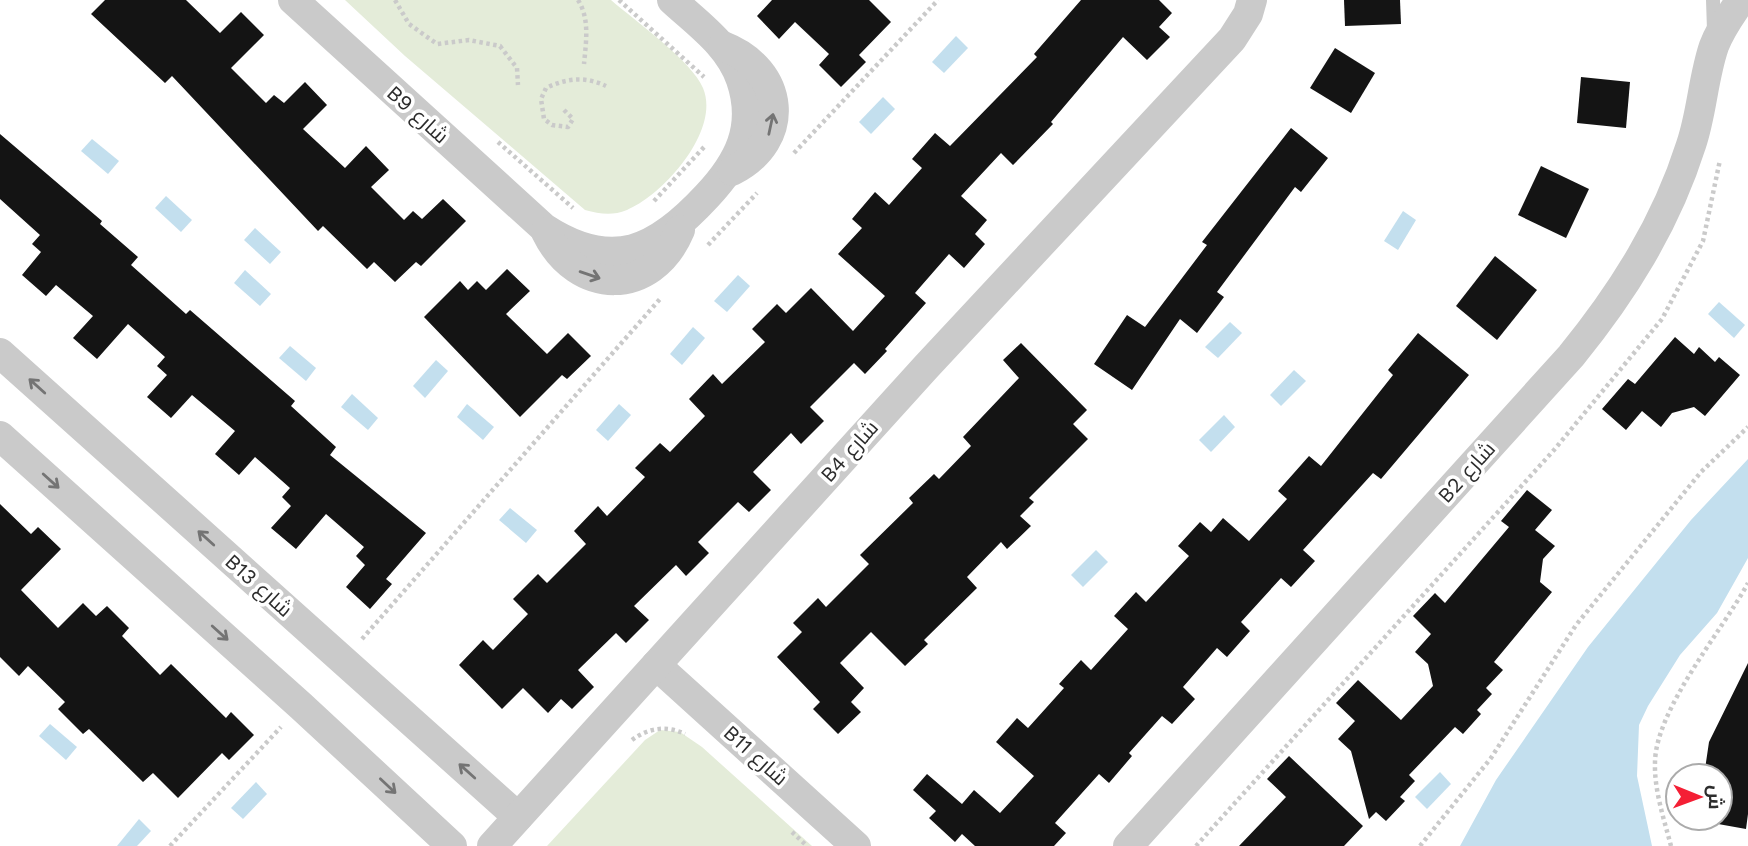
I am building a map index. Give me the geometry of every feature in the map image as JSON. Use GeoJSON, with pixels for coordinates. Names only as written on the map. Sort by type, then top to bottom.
{"type":"FeatureCollection","features":[{"type":"Feature","properties":{"kind":"street","name":"B9 شارع"},"geometry":{"type":"LineString","coordinates":[[292,0],[544,228],[574,245],[607,251],[656,241],[684,222],[729,173],[748,163],[763,148],[772,128],[774,107],[769,86],[758,68],[742,54],[722,46],[672,0]]}},
{"type":"Feature","properties":{"kind":"street","name":"B4 شارع"},"geometry":{"type":"LineString","coordinates":[[1210,60],[1232,0]]}},
{"type":"Feature","properties":{"kind":"street","name":"B4 شارع"},"geometry":{"type":"LineString","coordinates":[[492,846],[926,367],[1232,39],[1248,14],[1252,0]]}},
{"type":"Feature","properties":{"kind":"street","name":"B2 شارع"},"geometry":{"type":"LineString","coordinates":[[1128,846],[1562,367],[1602,318],[1630,277],[1676,188],[1692,142],[1714,45],[1741,0]]}},
{"type":"Feature","properties":{"kind":"street","name":"B13 شارع"},"geometry":{"type":"LineString","coordinates":[[0,353],[518,817]]}},
{"type":"Feature","properties":{"kind":"street"},"geometry":{"type":"LineString","coordinates":[[0,436],[301,706],[452,846]]}},
{"type":"Feature","properties":{"kind":"street","name":"B11 شارع"},"geometry":{"type":"LineString","coordinates":[[656,665],[856,846]]}},
{"type":"Feature","properties":{"kind":"lane","name":"B2 شارع"},"geometry":{"type":"LineString","coordinates":[[1713,0],[1714,45]]}},
{"type":"Feature","properties":{"kind":"path"},"geometry":{"type":"LineString","coordinates":[[395,0],[410,24],[438,44],[469,40],[500,46],[517,68],[518,85]]}},
{"type":"Feature","properties":{"kind":"path"},"geometry":{"type":"LineString","coordinates":[[578,0],[584,9],[586,26],[584,64]]}},
{"type":"Feature","properties":{"kind":"path"},"geometry":{"type":"LineString","coordinates":[[619,0],[711,83]]}},
{"type":"Feature","properties":{"kind":"path"},"geometry":{"type":"LineString","coordinates":[[785,163],[937,0]]}},
{"type":"Feature","properties":{"kind":"path"},"geometry":{"type":"LineString","coordinates":[[564,110],[573,119],[568,127],[552,125],[544,119],[541,99],[546,88],[568,79],[593,80],[606,86]]}},
{"type":"Feature","properties":{"kind":"path"},"geometry":{"type":"LineString","coordinates":[[647,209],[711,139]]}},
{"type":"Feature","properties":{"kind":"path"},"geometry":{"type":"LineString","coordinates":[[496,140],[581,215]]}},
{"type":"Feature","properties":{"kind":"path"},"geometry":{"type":"LineString","coordinates":[[705,248],[766,183]]}},
{"type":"Feature","properties":{"kind":"path"},"geometry":{"type":"LineString","coordinates":[[343,661],[669,289]]}},
{"type":"Feature","properties":{"kind":"path"},"geometry":{"type":"LineString","coordinates":[[1420,846],[1491,758],[1576,625],[1701,472],[1748,427]]}},
{"type":"Feature","properties":{"kind":"path"},"geometry":{"type":"LineString","coordinates":[[1671,846],[1657,789],[1655,760],[1662,730],[1681,691],[1748,583]]}},
{"type":"Feature","properties":{"kind":"path"},"geometry":{"type":"LineString","coordinates":[[170,846],[301,706]]}},
{"type":"Feature","properties":{"kind":"path"},"geometry":{"type":"LineString","coordinates":[[624,748],[633,739],[654,729],[678,730],[688,735]]}},
{"type":"Feature","properties":{"kind":"path"},"geometry":{"type":"LineString","coordinates":[[787,828],[807,846]]}},
{"type":"Feature","properties":{"kind":"green space"},"geometry":{"type":"Polygon","coordinates":[[[345,0],[611,0],[662,42],[697,77],[703,88],[706,105],[704,123],[685,160],[657,191],[627,210],[616,213],[585,210],[405,56],[345,0]]]}},
{"type":"Feature","properties":{"kind":"green space"},"geometry":{"type":"Polygon","coordinates":[[[660,730],[680,732],[702,747],[812,846],[547,846],[645,740],[660,730]]]}},
{"type":"Feature","properties":{"kind":"water"},"geometry":{"type":"Polygon","coordinates":[[[956,36],[968,48],[944,73],[932,62],[956,36]]]}},
{"type":"Feature","properties":{"kind":"water"},"geometry":{"type":"Polygon","coordinates":[[[883,97],[895,109],[871,134],[859,122],[883,97]]]}},
{"type":"Feature","properties":{"kind":"water"},"geometry":{"type":"Polygon","coordinates":[[[92,139],[119,161],[108,174],[81,151],[92,139]]]}},
{"type":"Feature","properties":{"kind":"water"},"geometry":{"type":"Polygon","coordinates":[[[166,196],[192,220],[181,232],[155,208],[166,196]]]}},
{"type":"Feature","properties":{"kind":"water"},"geometry":{"type":"Polygon","coordinates":[[[1403,211],[1416,220],[1398,250],[1384,241],[1403,211]]]}},
{"type":"Feature","properties":{"kind":"water"},"geometry":{"type":"Polygon","coordinates":[[[255,228],[281,252],[270,264],[244,240],[255,228]]]}},
{"type":"Feature","properties":{"kind":"water"},"geometry":{"type":"Polygon","coordinates":[[[245,270],[271,294],[260,306],[234,283],[245,270]]]}},
{"type":"Feature","properties":{"kind":"water"},"geometry":{"type":"Polygon","coordinates":[[[738,275],[750,286],[727,312],[714,301],[738,275]]]}},
{"type":"Feature","properties":{"kind":"water"},"geometry":{"type":"Polygon","coordinates":[[[1719,302],[1745,325],[1734,338],[1708,314],[1719,302]]]}},
{"type":"Feature","properties":{"kind":"water"},"geometry":{"type":"Polygon","coordinates":[[[1230,322],[1242,333],[1218,358],[1205,347],[1230,322]]]}},
{"type":"Feature","properties":{"kind":"water"},"geometry":{"type":"Polygon","coordinates":[[[693,327],[705,338],[682,365],[670,354],[693,327]]]}},
{"type":"Feature","properties":{"kind":"water"},"geometry":{"type":"Polygon","coordinates":[[[290,346],[316,368],[306,381],[279,358],[290,346]]]}},
{"type":"Feature","properties":{"kind":"water"},"geometry":{"type":"Polygon","coordinates":[[[436,360],[448,371],[425,398],[413,386],[436,360]]]}},
{"type":"Feature","properties":{"kind":"water"},"geometry":{"type":"Polygon","coordinates":[[[1294,370],[1306,381],[1281,406],[1270,395],[1294,370]]]}},
{"type":"Feature","properties":{"kind":"water"},"geometry":{"type":"Polygon","coordinates":[[[352,394],[378,418],[368,430],[341,407],[352,394]]]}},
{"type":"Feature","properties":{"kind":"water"},"geometry":{"type":"Polygon","coordinates":[[[467,404],[494,427],[483,440],[457,417],[467,404]]]}},
{"type":"Feature","properties":{"kind":"water"},"geometry":{"type":"Polygon","coordinates":[[[619,404],[631,415],[608,441],[596,430],[619,404]]]}},
{"type":"Feature","properties":{"kind":"water"},"geometry":{"type":"Polygon","coordinates":[[[1224,415],[1235,427],[1211,452],[1199,440],[1224,415]]]}},
{"type":"Feature","properties":{"kind":"water"},"geometry":{"type":"Polygon","coordinates":[[[1748,459],[1748,558],[1717,613],[1680,655],[1639,725],[1637,776],[1652,846],[1460,846],[1496,780],[1588,647],[1691,520],[1748,459]]]}},
{"type":"Feature","properties":{"kind":"water"},"geometry":{"type":"Polygon","coordinates":[[[510,508],[537,530],[526,543],[499,520],[510,508]]]}},
{"type":"Feature","properties":{"kind":"water"},"geometry":{"type":"Polygon","coordinates":[[[1096,550],[1108,562],[1083,587],[1071,575],[1096,550]]]}},
{"type":"Feature","properties":{"kind":"water"},"geometry":{"type":"Polygon","coordinates":[[[50,724],[77,747],[66,760],[39,736],[50,724]]]}},
{"type":"Feature","properties":{"kind":"water"},"geometry":{"type":"Polygon","coordinates":[[[1440,772],[1451,784],[1427,809],[1415,797],[1440,772]]]}},
{"type":"Feature","properties":{"kind":"water"},"geometry":{"type":"Polygon","coordinates":[[[256,782],[267,794],[243,819],[231,808],[256,782]]]}},
{"type":"Feature","properties":{"kind":"water"},"geometry":{"type":"Polygon","coordinates":[[[139,819],[151,831],[137,846],[117,846],[139,819]]]}},
{"type":"Feature","properties":{"kind":"building"},"geometry":{"type":"Polygon","coordinates":[[[105,0],[186,0],[220,33],[241,12],[264,35],[231,68],[266,103],[274,95],[284,103],[305,82],[327,105],[303,129],[345,168],[366,146],[389,170],[371,187],[404,220],[413,211],[422,219],[443,199],[466,221],[421,266],[416,262],[395,282],[374,262],[367,269],[323,226],[318,231],[172,76],[165,83],[91,14],[105,0]]]}},
{"type":"Feature","properties":{"kind":"building"},"geometry":{"type":"Polygon","coordinates":[[[772,0],[869,0],[891,22],[859,55],[866,62],[841,87],[819,65],[829,54],[795,22],[779,39],[757,16],[772,0]]]}},
{"type":"Feature","properties":{"kind":"building"},"geometry":{"type":"Polygon","coordinates":[[[1081,0],[1159,0],[1172,13],[1159,27],[1170,37],[1147,60],[1123,37],[1051,122],[1053,124],[1013,165],[1001,153],[961,196],[987,220],[975,234],[985,244],[964,268],[949,254],[915,293],[926,303],[885,349],[887,351],[865,374],[854,363],[810,407],[824,421],[801,444],[791,433],[753,472],[771,490],[749,512],[738,502],[698,542],[709,553],[686,576],[676,565],[634,606],[649,620],[626,643],[616,633],[578,670],[594,687],[572,709],[561,699],[548,713],[523,688],[502,709],[459,665],[483,640],[493,650],[528,614],[513,599],[538,574],[547,583],[586,544],[574,531],[598,506],[607,516],[645,477],[635,468],[660,443],[670,452],[705,416],[689,399],[713,374],[722,384],[765,342],[752,329],[777,304],[786,313],[811,288],[853,331],[885,296],[838,254],[862,228],[852,219],[875,192],[889,205],[922,168],[912,159],[935,133],[950,146],[1037,57],[1034,54],[1081,0]]]}},
{"type":"Feature","properties":{"kind":"building"},"geometry":{"type":"Polygon","coordinates":[[[1344,0],[1400,0],[1401,24],[1345,26],[1344,0]]]}},
{"type":"Feature","properties":{"kind":"building"},"geometry":{"type":"Polygon","coordinates":[[[1335,48],[1375,73],[1351,113],[1310,88],[1335,48]]]}},
{"type":"Feature","properties":{"kind":"building"},"geometry":{"type":"Polygon","coordinates":[[[1581,77],[1630,82],[1626,128],[1577,123],[1581,77]]]}},
{"type":"Feature","properties":{"kind":"building"},"geometry":{"type":"Polygon","coordinates":[[[1291,128],[1328,158],[1301,192],[1295,187],[1217,292],[1224,297],[1197,333],[1180,319],[1132,390],[1094,364],[1127,315],[1145,327],[1207,245],[1202,242],[1291,128]]]}},
{"type":"Feature","properties":{"kind":"building"},"geometry":{"type":"Polygon","coordinates":[[[0,134],[102,221],[100,224],[138,257],[131,265],[186,314],[190,310],[295,401],[291,406],[336,447],[330,455],[426,533],[386,579],[392,584],[370,609],[346,587],[365,565],[356,556],[364,547],[326,514],[296,549],[271,528],[291,506],[282,497],[290,488],[255,457],[239,475],[215,454],[235,431],[192,395],[171,418],[147,397],[167,375],[157,366],[165,357],[128,324],[97,359],[73,338],[93,316],[56,285],[46,296],[22,275],[41,252],[32,244],[40,235],[0,199],[0,134]]]}},
{"type":"Feature","properties":{"kind":"building"},"geometry":{"type":"Polygon","coordinates":[[[1541,166],[1589,189],[1566,238],[1518,215],[1541,166]]]}},
{"type":"Feature","properties":{"kind":"building"},"geometry":{"type":"Polygon","coordinates":[[[1495,256],[1537,290],[1497,340],[1456,306],[1495,256]]]}},
{"type":"Feature","properties":{"kind":"building"},"geometry":{"type":"Polygon","coordinates":[[[507,269],[530,291],[506,314],[547,354],[568,333],[591,356],[567,379],[562,375],[520,417],[424,317],[460,281],[468,290],[477,281],[486,290],[507,269]]]}},
{"type":"Feature","properties":{"kind":"building"},"geometry":{"type":"Polygon","coordinates":[[[1418,333],[1469,375],[1381,479],[1373,473],[1303,550],[1315,561],[1291,587],[1281,578],[1241,622],[1250,631],[1227,657],[1217,648],[1183,687],[1195,699],[1172,724],[1162,716],[1129,753],[1132,756],[1109,783],[1099,774],[1055,823],[1066,833],[1054,846],[975,846],[962,834],[955,842],[929,818],[936,811],[913,790],[927,774],[962,804],[974,790],[1000,813],[1034,776],[996,742],[1017,718],[1028,728],[1064,688],[1059,684],[1081,660],[1091,670],[1128,629],[1114,616],[1136,592],[1146,602],[1189,556],[1178,546],[1200,522],[1211,532],[1223,518],[1249,541],[1287,499],[1278,491],[1309,456],[1321,466],[1393,375],[1388,370],[1418,333]]]}},
{"type":"Feature","properties":{"kind":"building"},"geometry":{"type":"Polygon","coordinates":[[[1675,337],[1694,354],[1699,347],[1715,362],[1719,357],[1740,375],[1705,416],[1694,407],[1672,413],[1661,427],[1642,411],[1626,430],[1602,409],[1628,379],[1635,384],[1675,337]]]}},
{"type":"Feature","properties":{"kind":"building"},"geometry":{"type":"Polygon","coordinates":[[[1021,343],[1087,410],[1073,424],[1088,439],[1029,498],[1034,502],[1020,516],[1031,526],[1007,549],[1001,542],[967,577],[977,588],[924,640],[928,644],[905,666],[871,632],[840,663],[864,688],[851,702],[861,712],[838,734],[813,709],[820,702],[777,657],[802,632],[793,623],[818,598],[826,607],[869,564],[860,555],[913,503],[909,498],[934,474],[939,479],[971,446],[963,437],[1019,378],[1003,360],[1021,343]]]}},
{"type":"Feature","properties":{"kind":"building"},"geometry":{"type":"Polygon","coordinates":[[[1527,490],[1552,510],[1535,530],[1555,546],[1543,559],[1540,582],[1552,592],[1494,662],[1503,670],[1486,688],[1492,694],[1477,710],[1481,714],[1463,734],[1455,727],[1409,775],[1415,781],[1400,797],[1405,801],[1386,821],[1376,812],[1369,819],[1351,751],[1338,739],[1355,721],[1336,703],[1358,680],[1401,720],[1433,686],[1428,664],[1415,652],[1431,634],[1413,616],[1435,593],[1445,603],[1509,527],[1501,521],[1527,490]]]}},
{"type":"Feature","properties":{"kind":"building"},"geometry":{"type":"Polygon","coordinates":[[[0,504],[31,534],[38,527],[61,549],[21,590],[58,628],[83,603],[96,616],[107,606],[129,628],[122,636],[160,675],[171,664],[226,718],[231,712],[254,735],[229,760],[222,753],[178,798],[153,773],[143,782],[89,729],[83,734],[58,709],[65,702],[28,666],[19,676],[0,657],[0,504]]]}},
{"type":"Feature","properties":{"kind":"building"},"geometry":{"type":"Polygon","coordinates":[[[1748,663],[1746,829],[1734,827],[1734,762],[1706,762],[1709,742],[1748,663]]]}},
{"type":"Feature","properties":{"kind":"building"},"geometry":{"type":"Polygon","coordinates":[[[1289,756],[1363,826],[1344,846],[1239,846],[1286,797],[1267,779],[1289,756]]]}}]}
